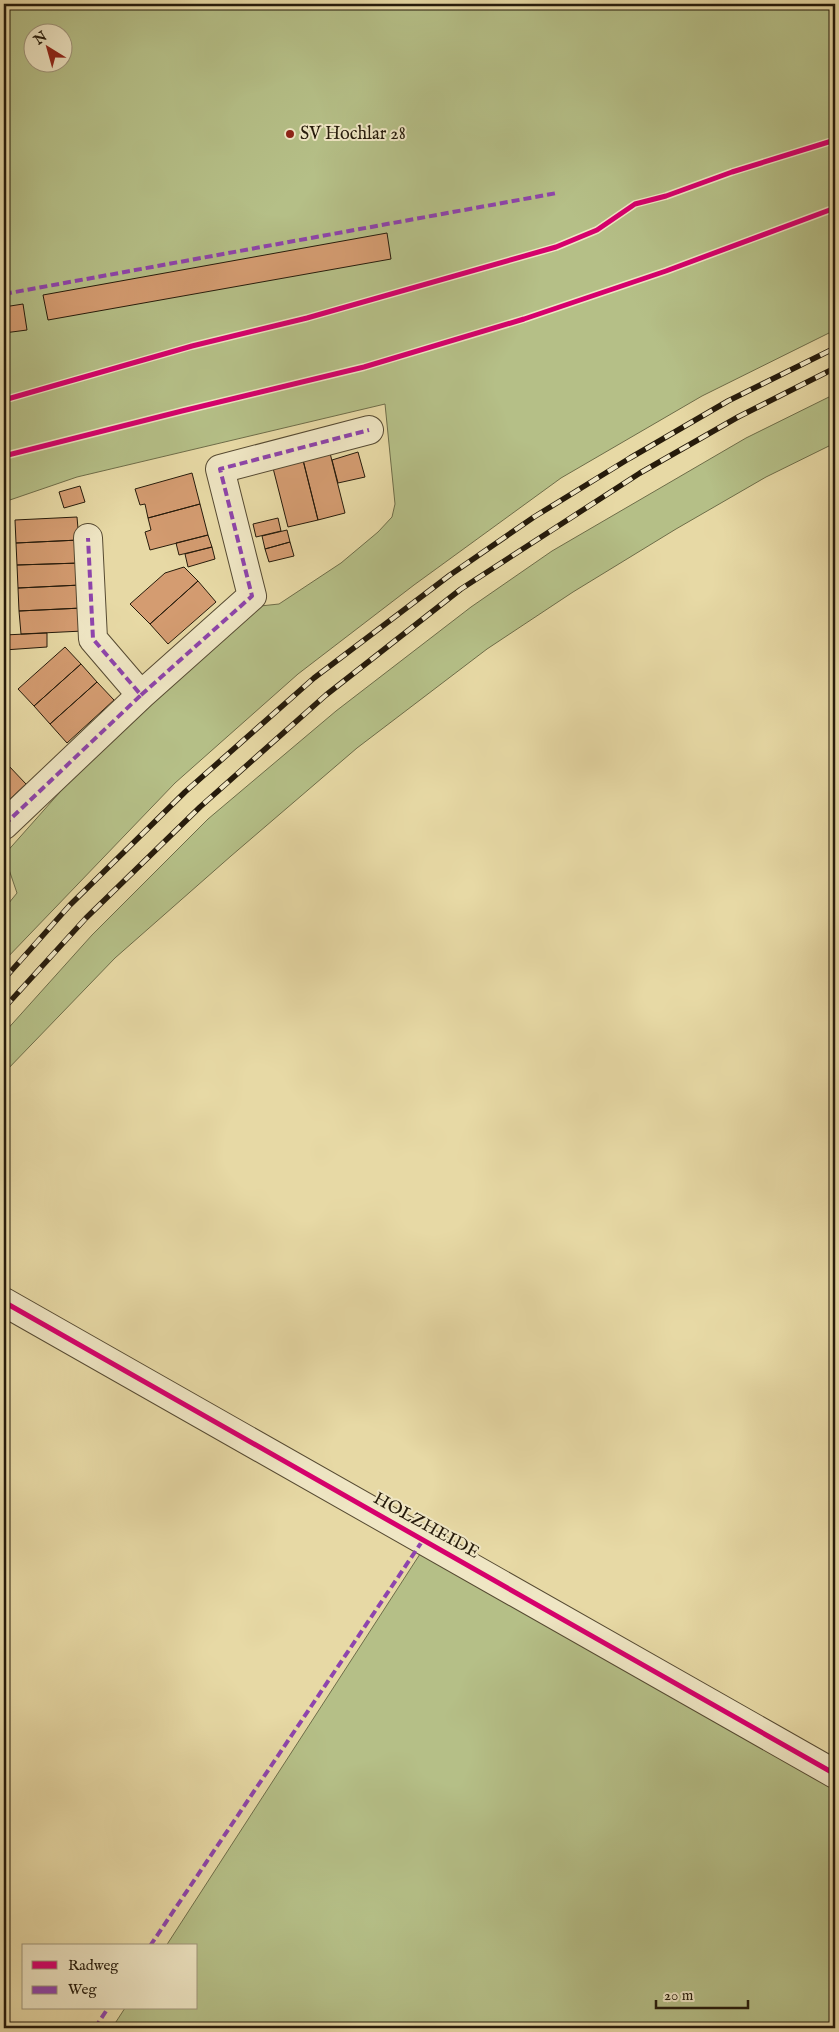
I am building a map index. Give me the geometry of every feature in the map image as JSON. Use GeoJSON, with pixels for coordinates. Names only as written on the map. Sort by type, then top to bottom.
{"type":"FeatureCollection","features":[{"type":"Feature","properties":{"kind":"street"},"geometry":{"type":"LineString","coordinates":[[4,825],[141,695],[252,596],[220,469],[369,430]]}},
{"type":"Feature","properties":{"kind":"street"},"geometry":{"type":"LineString","coordinates":[[88,538],[93,639],[141,695]]}},
{"type":"Feature","properties":{"kind":"street","name":"HOLZHEIDE"},"geometry":{"type":"LineString","coordinates":[[4,1302],[835,1774]]}},
{"type":"Feature","properties":{"kind":"green space"},"geometry":{"type":"Polygon","coordinates":[[[4,4],[835,4],[835,330],[702,396],[561,478],[414,585],[298,674],[175,783],[4,961],[4,909],[17,893],[4,855],[76,774],[251,607],[279,604],[341,563],[378,532],[392,517],[395,504],[385,404],[77,477],[4,502],[4,4]]]}},
{"type":"Feature","properties":{"kind":"green space"},"geometry":{"type":"Polygon","coordinates":[[[835,394],[835,443],[766,477],[676,529],[573,592],[487,649],[357,748],[231,856],[115,958],[4,1073],[4,1033],[92,935],[208,819],[336,711],[471,607],[552,551],[746,438],[835,394]]]}},
{"type":"Feature","properties":{"kind":"green space"},"geometry":{"type":"Polygon","coordinates":[[[420,1554],[835,1786],[835,2028],[112,2028],[124,2010],[198,2010],[198,1944],[167,1944],[420,1554]]]}},
{"type":"Feature","properties":{"kind":"building"},"geometry":{"type":"Polygon","coordinates":[[[387,233],[391,259],[48,320],[43,295],[387,233]]]}},
{"type":"Feature","properties":{"kind":"building"},"geometry":{"type":"Polygon","coordinates":[[[23,304],[27,330],[4,333],[4,307],[23,304]]]}},
{"type":"Feature","properties":{"kind":"building"},"geometry":{"type":"Polygon","coordinates":[[[358,452],[365,477],[338,483],[332,460],[358,452]]]}},
{"type":"Feature","properties":{"kind":"building"},"geometry":{"type":"Polygon","coordinates":[[[330,453],[345,513],[318,520],[303,460],[330,453]]]}},
{"type":"Feature","properties":{"kind":"building"},"geometry":{"type":"Polygon","coordinates":[[[303,460],[318,520],[288,527],[273,468],[303,460]]]}},
{"type":"Feature","properties":{"kind":"building"},"geometry":{"type":"Polygon","coordinates":[[[192,473],[200,504],[148,518],[145,504],[140,505],[135,489],[192,473]]]}},
{"type":"Feature","properties":{"kind":"building"},"geometry":{"type":"Polygon","coordinates":[[[80,486],[85,502],[64,508],[59,492],[80,486]]]}},
{"type":"Feature","properties":{"kind":"building"},"geometry":{"type":"Polygon","coordinates":[[[200,504],[208,535],[150,550],[145,532],[151,530],[148,518],[200,504]]]}},
{"type":"Feature","properties":{"kind":"building"},"geometry":{"type":"Polygon","coordinates":[[[77,517],[79,540],[16,543],[15,520],[77,517]]]}},
{"type":"Feature","properties":{"kind":"building"},"geometry":{"type":"Polygon","coordinates":[[[278,518],[281,531],[256,537],[253,524],[278,518]]]}},
{"type":"Feature","properties":{"kind":"building"},"geometry":{"type":"Polygon","coordinates":[[[287,530],[290,542],[265,549],[262,536],[287,530]]]}},
{"type":"Feature","properties":{"kind":"building"},"geometry":{"type":"Polygon","coordinates":[[[208,535],[212,547],[179,555],[176,543],[208,535]]]}},
{"type":"Feature","properties":{"kind":"building"},"geometry":{"type":"Polygon","coordinates":[[[79,540],[80,563],[17,565],[16,543],[79,540]]]}},
{"type":"Feature","properties":{"kind":"building"},"geometry":{"type":"Polygon","coordinates":[[[290,542],[294,556],[269,562],[265,549],[290,542]]]}},
{"type":"Feature","properties":{"kind":"building"},"geometry":{"type":"Polygon","coordinates":[[[212,547],[215,559],[188,567],[185,554],[212,547]]]}},
{"type":"Feature","properties":{"kind":"building"},"geometry":{"type":"Polygon","coordinates":[[[80,563],[81,585],[18,588],[17,565],[80,563]]]}},
{"type":"Feature","properties":{"kind":"building"},"geometry":{"type":"Polygon","coordinates":[[[184,567],[198,581],[150,624],[130,604],[165,573],[184,567]]]}},
{"type":"Feature","properties":{"kind":"building"},"geometry":{"type":"Polygon","coordinates":[[[198,581],[216,602],[168,644],[150,624],[198,581]]]}},
{"type":"Feature","properties":{"kind":"building"},"geometry":{"type":"Polygon","coordinates":[[[81,585],[82,608],[19,611],[18,588],[81,585]]]}},
{"type":"Feature","properties":{"kind":"building"},"geometry":{"type":"Polygon","coordinates":[[[82,608],[83,631],[21,634],[19,611],[82,608]]]}},
{"type":"Feature","properties":{"kind":"building"},"geometry":{"type":"Polygon","coordinates":[[[47,633],[47,647],[4,650],[4,635],[47,633]]]}},
{"type":"Feature","properties":{"kind":"building"},"geometry":{"type":"Polygon","coordinates":[[[65,647],[81,664],[34,706],[18,689],[65,647]]]}},
{"type":"Feature","properties":{"kind":"building"},"geometry":{"type":"Polygon","coordinates":[[[81,664],[97,682],[50,724],[34,706],[81,664]]]}},
{"type":"Feature","properties":{"kind":"building"},"geometry":{"type":"Polygon","coordinates":[[[97,682],[114,700],[67,743],[50,724],[97,682]]]}},
{"type":"Feature","properties":{"kind":"building"},"geometry":{"type":"Polygon","coordinates":[[[8,765],[26,784],[4,805],[4,768],[8,765]]]}},
{"type":"Feature","properties":{"kind":"railway"},"geometry":{"type":"LineString","coordinates":[[4,979],[70,905],[185,792],[314,678],[450,575],[534,517],[728,401],[835,348]]}},
{"type":"Feature","properties":{"kind":"railway"},"geometry":{"type":"LineString","coordinates":[[4,1008],[86,918],[200,807],[326,695],[461,589],[640,473],[738,417],[835,368]]}},
{"type":"Feature","properties":{"kind":"marked path"},"geometry":{"type":"LineString","coordinates":[[4,294],[557,193]]}},
{"type":"Feature","properties":{"kind":"marked path"},"geometry":{"type":"LineString","coordinates":[[141,695],[252,596],[220,469],[369,430]]}},
{"type":"Feature","properties":{"kind":"marked path"},"geometry":{"type":"LineString","coordinates":[[4,825],[141,695],[93,639],[88,538]]}},
{"type":"Feature","properties":{"kind":"marked path"},"geometry":{"type":"LineString","coordinates":[[151,1944],[423,1540]]}},
{"type":"Feature","properties":{"kind":"marked path"},"geometry":{"type":"LineString","coordinates":[[95,2028],[107,2010]]}},
{"type":"Feature","properties":{"kind":"cycle path"},"geometry":{"type":"LineString","coordinates":[[4,400],[192,346],[307,318],[556,247],[597,230],[635,204],[666,196],[732,172],[835,140]]}},
{"type":"Feature","properties":{"kind":"cycle path"},"geometry":{"type":"LineString","coordinates":[[4,456],[364,367],[524,319],[666,271],[835,208]]}},
{"type":"Feature","properties":{"kind":"cycle path"},"geometry":{"type":"LineString","coordinates":[[4,1302],[835,1774]]}},
{"type":"Feature","properties":{"kind":"place","name":"SV Hochlar 28"},"geometry":{"type":"Point","coordinates":[290,134]}}]}
